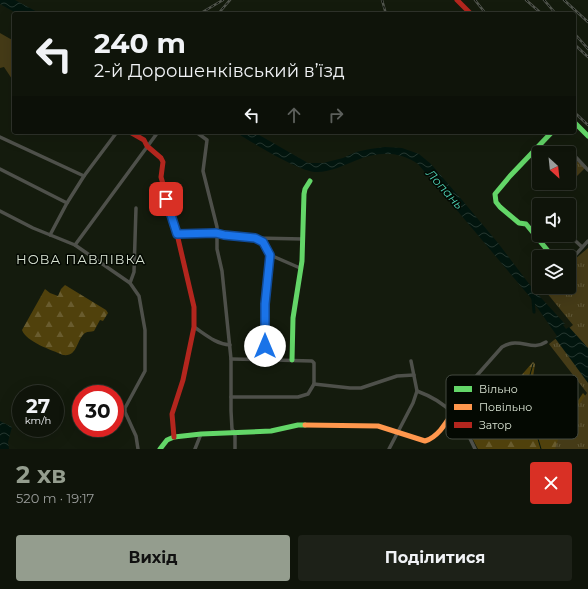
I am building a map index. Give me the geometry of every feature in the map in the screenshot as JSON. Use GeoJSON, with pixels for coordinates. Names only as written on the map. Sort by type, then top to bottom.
{"type":"FeatureCollection","features":[{"type":"Feature","properties":{"kind":"street"},"geometry":{"type":"LineString","coordinates":[[457,0],[469,12]]}},
{"type":"Feature","properties":{"kind":"street"},"geometry":{"type":"LineString","coordinates":[[576,124],[588,136]]}},
{"type":"Feature","properties":{"kind":"street"},"geometry":{"type":"LineString","coordinates":[[50,235],[67,203],[84,176],[116,134]]}},
{"type":"Feature","properties":{"kind":"street"},"geometry":{"type":"LineString","coordinates":[[134,134],[144,140],[147,146],[161,158],[163,162],[161,177],[177,234],[194,307],[194,327],[183,380],[172,414],[174,438]]}},
{"type":"Feature","properties":{"kind":"street"},"geometry":{"type":"LineString","coordinates":[[75,245],[156,134]]}},
{"type":"Feature","properties":{"kind":"street"},"geometry":{"type":"LineString","coordinates":[[199,134],[208,140],[203,171],[217,227],[217,249],[222,271],[232,359],[230,411],[232,429],[234,433],[234,449]]}},
{"type":"Feature","properties":{"kind":"street"},"geometry":{"type":"LineString","coordinates":[[547,250],[526,224],[519,223],[500,207],[496,202],[495,194],[550,134]]}},
{"type":"Feature","properties":{"kind":"street"},"geometry":{"type":"LineString","coordinates":[[0,137],[84,176]]}},
{"type":"Feature","properties":{"kind":"street"},"geometry":{"type":"LineString","coordinates":[[576,157],[588,170]]}},
{"type":"Feature","properties":{"kind":"street"},"geometry":{"type":"LineString","coordinates":[[0,169],[67,203]]}},
{"type":"Feature","properties":{"kind":"street"},"geometry":{"type":"LineString","coordinates":[[292,360],[293,318],[303,239],[304,194],[310,181]]}},
{"type":"Feature","properties":{"kind":"street"},"geometry":{"type":"LineString","coordinates":[[130,283],[134,272],[136,208]]}},
{"type":"Feature","properties":{"kind":"street"},"geometry":{"type":"LineString","coordinates":[[0,211],[50,235],[75,245],[130,283],[139,296],[145,330],[145,371],[125,408],[138,443],[138,449]]}},
{"type":"Feature","properties":{"kind":"street"},"geometry":{"type":"LineString","coordinates":[[177,234],[216,233],[255,238],[303,239]]}},
{"type":"Feature","properties":{"kind":"street"},"geometry":{"type":"LineString","coordinates":[[255,238],[263,242],[270,255],[265,304],[265,360]]}},
{"type":"Feature","properties":{"kind":"street"},"geometry":{"type":"LineString","coordinates":[[576,241],[582,247]]}},
{"type":"Feature","properties":{"kind":"street"},"geometry":{"type":"LineString","coordinates":[[576,254],[588,241]]}},
{"type":"Feature","properties":{"kind":"street"},"geometry":{"type":"LineString","coordinates":[[270,255],[300,268]]}},
{"type":"Feature","properties":{"kind":"street"},"geometry":{"type":"LineString","coordinates":[[194,327],[222,345],[230,345]]}},
{"type":"Feature","properties":{"kind":"street"},"geometry":{"type":"LineString","coordinates":[[477,375],[500,349],[506,345],[515,342],[534,346],[542,345],[546,342]]}},
{"type":"Feature","properties":{"kind":"street"},"geometry":{"type":"LineString","coordinates":[[231,397],[298,397],[308,394],[314,384],[314,363],[312,361],[232,359]]}},
{"type":"Feature","properties":{"kind":"street"},"geometry":{"type":"LineString","coordinates":[[389,449],[413,403],[417,391],[411,361]]}},
{"type":"Feature","properties":{"kind":"street"},"geometry":{"type":"LineString","coordinates":[[314,384],[361,388],[397,376],[414,375]]}},
{"type":"Feature","properties":{"kind":"street"},"geometry":{"type":"LineString","coordinates":[[417,391],[426,394],[446,407]]}},
{"type":"Feature","properties":{"kind":"street"},"geometry":{"type":"LineString","coordinates":[[160,449],[167,440],[174,438],[202,434],[271,431],[298,425],[378,426],[425,441],[430,441],[446,424]]}},
{"type":"Feature","properties":{"kind":"street"},"geometry":{"type":"LineString","coordinates":[[195,449],[202,434]]}},
{"type":"Feature","properties":{"kind":"street"},"geometry":{"type":"LineString","coordinates":[[471,439],[475,449]]}},
{"type":"Feature","properties":{"kind":"green space"},"geometry":{"type":"Polygon","coordinates":[[[0,33],[12,40],[12,79],[4,67],[0,68],[0,33]]]}},
{"type":"Feature","properties":{"kind":"green space"},"geometry":{"type":"Polygon","coordinates":[[[578,161],[585,168],[576,177],[576,163],[578,161]]]}},
{"type":"Feature","properties":{"kind":"green space"},"geometry":{"type":"Polygon","coordinates":[[[588,248],[588,449],[555,449],[558,439],[578,439],[578,406],[587,393],[578,381],[578,375],[573,375],[549,344],[573,325],[548,294],[576,294],[576,258],[588,248]]]}},
{"type":"Feature","properties":{"kind":"green space"},"geometry":{"type":"Polygon","coordinates":[[[65,285],[106,310],[108,313],[103,321],[100,320],[94,331],[86,332],[82,336],[74,351],[68,355],[63,355],[34,342],[24,334],[22,330],[45,289],[58,296],[61,289],[65,285]]]}},
{"type":"Feature","properties":{"kind":"green space"},"geometry":{"type":"Polygon","coordinates":[[[533,362],[535,364],[533,375],[522,375],[533,362]]]}},
{"type":"Feature","properties":{"kind":"green space"},"geometry":{"type":"Polygon","coordinates":[[[583,393],[588,399],[588,449],[478,449],[473,439],[578,439],[578,401],[583,393]]]}},
{"type":"Feature","properties":{"kind":"water"},"geometry":{"type":"Polygon","coordinates":[[[0,0],[15,0],[37,12],[14,12],[0,4],[0,0]]]}},
{"type":"Feature","properties":{"kind":"water","name":"Лопань"},"geometry":{"type":"Polygon","coordinates":[[[238,134],[257,134],[308,163],[323,163],[343,158],[356,152],[385,147],[402,148],[419,154],[431,164],[498,243],[532,288],[532,294],[538,294],[565,324],[563,325],[566,329],[569,327],[588,348],[588,383],[555,338],[557,336],[530,297],[418,164],[404,157],[381,154],[365,157],[327,171],[317,172],[309,171],[288,162],[238,134]]]}},
{"type":"Feature","properties":{"kind":"water"},"geometry":{"type":"Polygon","coordinates":[[[0,421],[12,427],[8,442],[9,449],[0,449],[0,421]]]}},
{"type":"Feature","properties":{"kind":"waterway"},"geometry":{"type":"LineString","coordinates":[[533,299],[534,312]]}},
{"type":"Feature","properties":{"kind":"waterway"},"geometry":{"type":"LineString","coordinates":[[530,375],[533,364]]}},
{"type":"Feature","properties":{"kind":"waterway"},"geometry":{"type":"LineString","coordinates":[[538,439],[541,449]]}},
{"type":"Feature","properties":{"kind":"railway"},"geometry":{"type":"LineString","coordinates":[[203,12],[223,0]]}},
{"type":"Feature","properties":{"kind":"railway"},"geometry":{"type":"LineString","coordinates":[[220,12],[230,0]]}},
{"type":"Feature","properties":{"kind":"railway"},"geometry":{"type":"LineString","coordinates":[[382,0],[385,12]]}},
{"type":"Feature","properties":{"kind":"railway"},"geometry":{"type":"LineString","coordinates":[[475,0],[484,12]]}},
{"type":"Feature","properties":{"kind":"railway"},"geometry":{"type":"LineString","coordinates":[[526,0],[540,12]]}},
{"type":"Feature","properties":{"kind":"railway"},"geometry":{"type":"LineString","coordinates":[[544,0],[554,12]]}},
{"type":"Feature","properties":{"kind":"railway"},"geometry":{"type":"LineString","coordinates":[[564,0],[588,22]]}},
{"type":"Feature","properties":{"kind":"railway"},"geometry":{"type":"LineString","coordinates":[[576,35],[588,49]]}},
{"type":"Feature","properties":{"kind":"railway"},"geometry":{"type":"LineString","coordinates":[[576,46],[588,57]]}},
{"type":"Feature","properties":{"kind":"railway"},"geometry":{"type":"LineString","coordinates":[[576,114],[588,125]]}},
{"type":"Feature","properties":{"kind":"traffic: fast"},"geometry":{"type":"LineString","coordinates":[[576,124],[588,136]]}},
{"type":"Feature","properties":{"kind":"traffic: fast"},"geometry":{"type":"LineString","coordinates":[[547,250],[526,224],[519,223],[500,207],[496,202],[495,194],[550,134]]}},
{"type":"Feature","properties":{"kind":"traffic: fast"},"geometry":{"type":"LineString","coordinates":[[292,360],[293,318],[302,261],[304,194],[310,181]]}},
{"type":"Feature","properties":{"kind":"traffic: fast"},"geometry":{"type":"LineString","coordinates":[[160,449],[167,440],[174,437],[201,434],[271,431],[298,425],[305,425]]}},
{"type":"Feature","properties":{"kind":"traffic: slow"},"geometry":{"type":"LineString","coordinates":[[305,425],[378,426],[425,441],[438,433],[446,422]]}},
{"type":"Feature","properties":{"kind":"traffic: jam"},"geometry":{"type":"LineString","coordinates":[[457,0],[469,12]]}},
{"type":"Feature","properties":{"kind":"traffic: jam"},"geometry":{"type":"LineString","coordinates":[[134,134],[144,140],[147,146],[161,158],[163,162],[161,177],[177,234],[194,307],[194,327],[183,380],[172,414],[174,437]]}},
{"type":"Feature","properties":{"kind":"district","name":"НОВА ПАВЛІВКА"},"geometry":{"type":"Point","coordinates":[81,259]}},
{"type":"Feature","properties":{"kind":"route"},"geometry":{"type":"LineString","coordinates":[[166,199],[177,234],[216,233],[255,238],[263,242],[270,255],[265,304],[265,346]]}}]}
